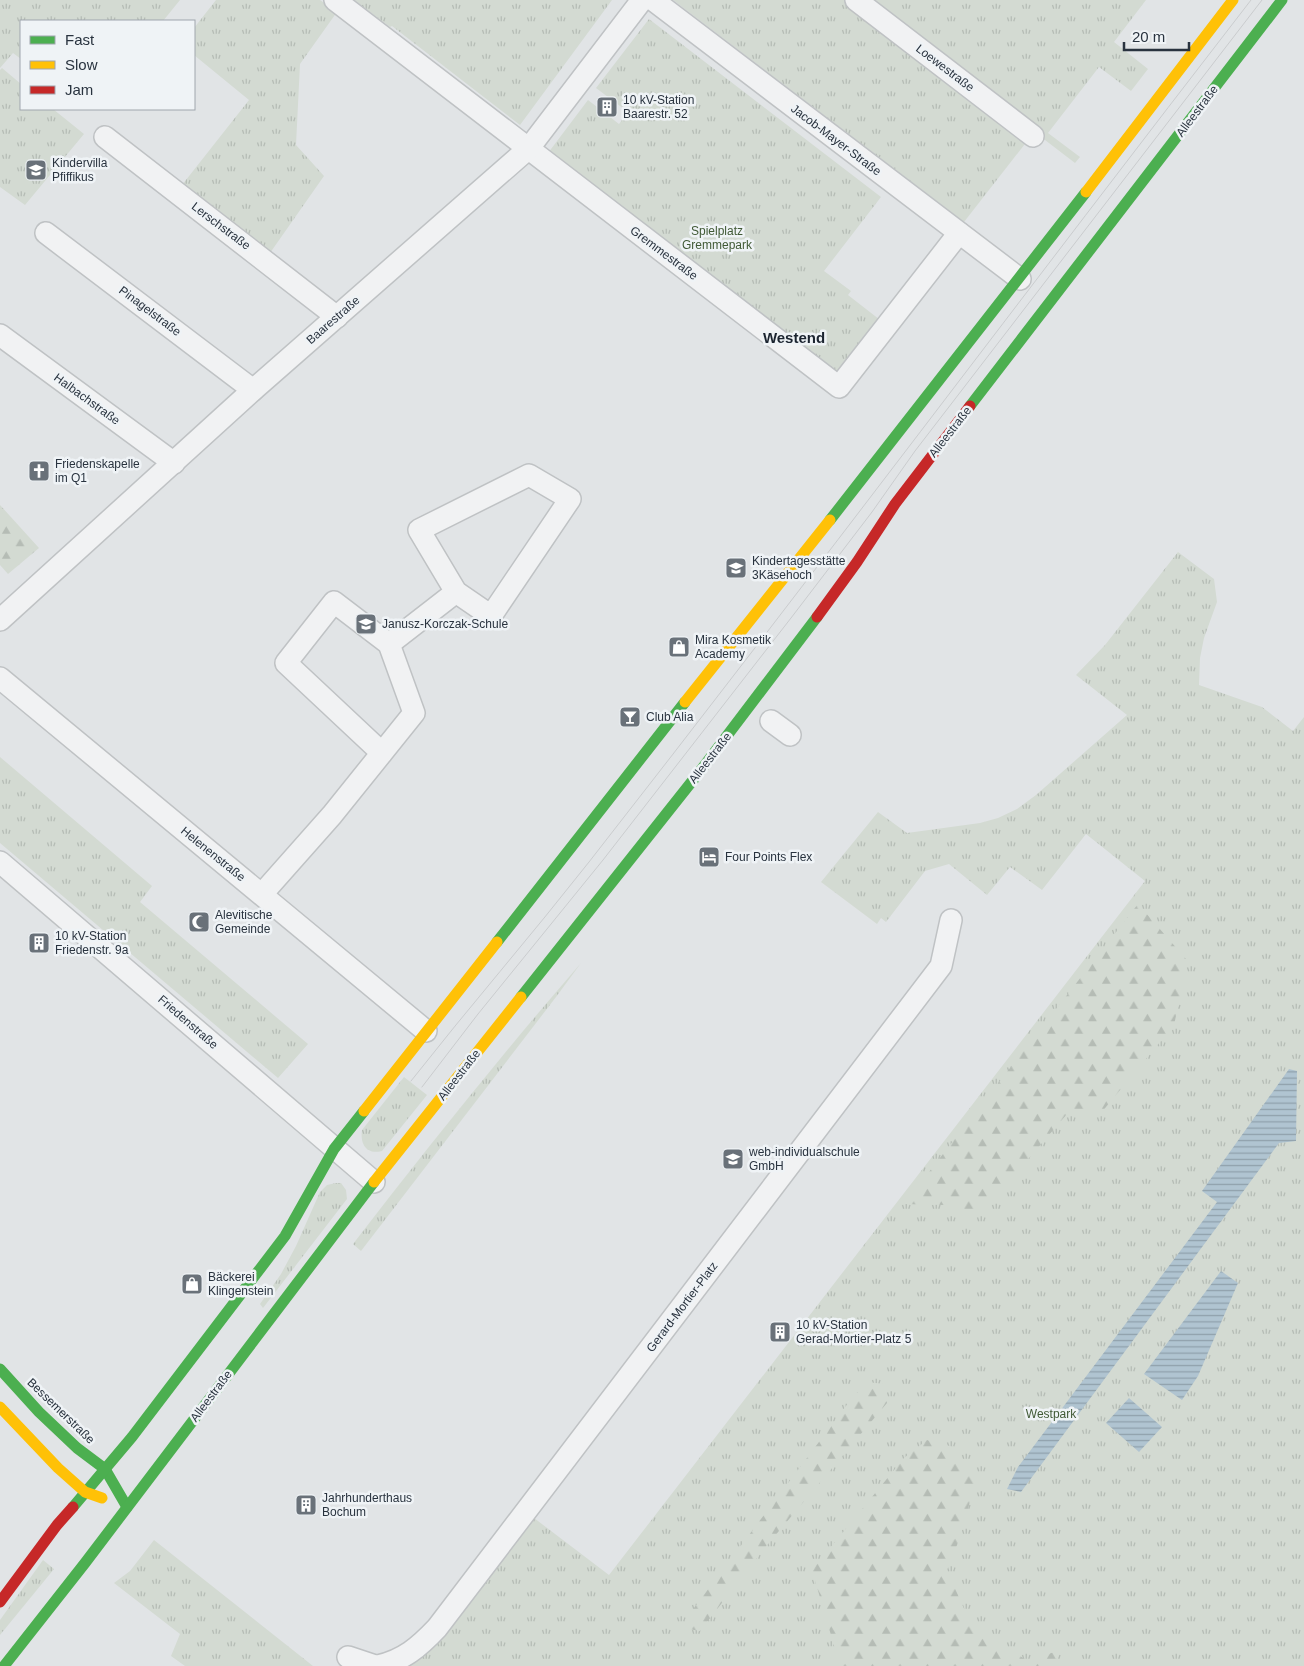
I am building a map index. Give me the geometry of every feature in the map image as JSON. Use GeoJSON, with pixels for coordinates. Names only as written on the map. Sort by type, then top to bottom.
{"type":"FeatureCollection","features":[{"type":"Feature","properties":{"kind":"main road"},"geometry":{"type":"LineString","coordinates":[[0,1602],[56,1525],[140,1426],[285,1236],[334,1148],[1020,279],[1232,0]]}},
{"type":"Feature","properties":{"kind":"main road","name":"Alleestraße"},"geometry":{"type":"LineString","coordinates":[[4,1666],[374,1182],[719,747],[802,638],[857,562],[895,504],[1282,0]]}},
{"type":"Feature","properties":{"kind":"main road","name":"Bessemerstraße"},"geometry":{"type":"LineString","coordinates":[[0,1369],[39,1412],[77,1448],[105,1469]]}},
{"type":"Feature","properties":{"kind":"main road"},"geometry":{"type":"LineString","coordinates":[[0,1407],[49,1460],[85,1492],[127,1507]]}},
{"type":"Feature","properties":{"kind":"main road"},"geometry":{"type":"LineString","coordinates":[[105,1469],[127,1507]]}},
{"type":"Feature","properties":{"kind":"street","name":"Gremmestraße"},"geometry":{"type":"LineString","coordinates":[[335,0],[839,387],[959,233]]}},
{"type":"Feature","properties":{"kind":"street","name":"Baarestraße"},"geometry":{"type":"LineString","coordinates":[[0,620],[253,390],[529,148],[642,0]]}},
{"type":"Feature","properties":{"kind":"street","name":"Jacob-Mayer-Straße"},"geometry":{"type":"LineString","coordinates":[[653,0],[1020,279]]}},
{"type":"Feature","properties":{"kind":"street","name":"Loewestraße"},"geometry":{"type":"LineString","coordinates":[[856,0],[1033,136]]}},
{"type":"Feature","properties":{"kind":"street","name":"Lerschstraße"},"geometry":{"type":"LineString","coordinates":[[105,137],[337,317]]}},
{"type":"Feature","properties":{"kind":"street","name":"Pinagelstraße"},"geometry":{"type":"LineString","coordinates":[[46,233],[253,390]]}},
{"type":"Feature","properties":{"kind":"street","name":"Halbachstraße"},"geometry":{"type":"LineString","coordinates":[[0,335],[174,463]]}},
{"type":"Feature","properties":{"kind":"street"},"geometry":{"type":"LineString","coordinates":[[530,475],[570,499],[491,616],[456,592],[419,530],[530,475]]}},
{"type":"Feature","properties":{"kind":"street"},"geometry":{"type":"LineString","coordinates":[[388,644],[456,592]]}},
{"type":"Feature","properties":{"kind":"street"},"geometry":{"type":"LineString","coordinates":[[262,894],[325,823],[382,753],[414,713],[388,644],[334,602],[286,663],[382,753]]}},
{"type":"Feature","properties":{"kind":"street","name":"Helenenstraße"},"geometry":{"type":"LineString","coordinates":[[0,678],[426,1031]]}},
{"type":"Feature","properties":{"kind":"street"},"geometry":{"type":"LineString","coordinates":[[771,721],[790,735]]}},
{"type":"Feature","properties":{"kind":"street","name":"Friedenstraße"},"geometry":{"type":"LineString","coordinates":[[0,862],[374,1182]]}},
{"type":"Feature","properties":{"kind":"street","name":"Gerard-Mortier-Platz"},"geometry":{"type":"LineString","coordinates":[[348,1656],[376,1666],[391,1663],[407,1656],[421,1645],[437,1628],[942,966],[952,920]]}},
{"type":"Feature","properties":{"kind":"green space"},"geometry":{"type":"Polygon","coordinates":[[[0,0],[180,0],[164,20],[20,20],[20,58],[13,53],[0,68],[0,0]]]}},
{"type":"Feature","properties":{"kind":"green space"},"geometry":{"type":"Polygon","coordinates":[[[216,0],[320,0],[337,12],[300,64],[296,145],[324,176],[270,253],[182,185],[249,100],[195,56],[195,27],[216,0]]]}},
{"type":"Feature","properties":{"kind":"green space"},"geometry":{"type":"Polygon","coordinates":[[[354,0],[612,0],[520,125],[392,26],[390,27],[354,0]]]}},
{"type":"Feature","properties":{"kind":"green space"},"geometry":{"type":"Polygon","coordinates":[[[673,0],[845,0],[1028,140],[964,222],[673,0]]]}},
{"type":"Feature","properties":{"kind":"green space"},"geometry":{"type":"Polygon","coordinates":[[[862,0],[1146,0],[1114,42],[1148,69],[1131,91],[1099,67],[1048,133],[1080,157],[1075,163],[862,0]]]}},
{"type":"Feature","properties":{"kind":"green space","name":"Spielplatz Gremmepark"},"geometry":{"type":"Polygon","coordinates":[[[649,19],[881,197],[824,271],[851,291],[848,295],[884,323],[840,380],[548,153],[588,100],[619,124],[628,112],[596,88],[649,19]]]}},
{"type":"Feature","properties":{"kind":"green space"},"geometry":{"type":"Polygon","coordinates":[[[2,68],[20,83],[20,110],[54,110],[84,134],[25,205],[0,187],[0,70],[2,68]]]}},
{"type":"Feature","properties":{"kind":"green space"},"geometry":{"type":"Polygon","coordinates":[[[0,505],[39,548],[8,574],[0,565],[0,505]]]}},
{"type":"Feature","properties":{"kind":"green space","name":"Westpark"},"geometry":{"type":"Polygon","coordinates":[[[1178,552],[1214,579],[1217,602],[1204,638],[1200,658],[1199,685],[1262,707],[1293,731],[1304,717],[1304,1666],[408,1666],[438,1643],[534,1518],[609,1575],[1145,881],[1086,834],[1042,890],[1010,867],[987,895],[949,864],[925,871],[886,922],[881,918],[877,924],[821,882],[878,812],[907,833],[980,823],[998,818],[1017,809],[1036,795],[1127,715],[1076,675],[1105,645],[1178,552]]]}},
{"type":"Feature","properties":{"kind":"green space"},"geometry":{"type":"Polygon","coordinates":[[[0,757],[152,886],[140,902],[308,1044],[278,1078],[0,843],[0,757]]]}},
{"type":"Feature","properties":{"kind":"green space"},"geometry":{"type":"Polygon","coordinates":[[[1138,904],[1186,959],[1174,1025],[1101,1113],[1067,1114],[981,1214],[944,1205],[904,1204],[1138,904]]]}},
{"type":"Feature","properties":{"kind":"green space"},"geometry":{"type":"Polygon","coordinates":[[[581,963],[361,1251],[353,1244],[465,1102],[581,963]]]}},
{"type":"Feature","properties":{"kind":"green space"},"geometry":{"type":"Polygon","coordinates":[[[404,1077],[427,1095],[382,1151],[368,1150],[363,1144],[362,1130],[404,1077]]]}},
{"type":"Feature","properties":{"kind":"green space"},"geometry":{"type":"Polygon","coordinates":[[[341,1183],[346,1190],[347,1199],[263,1308],[260,1304],[281,1274],[296,1246],[320,1192],[327,1185],[341,1183]]]}},
{"type":"Feature","properties":{"kind":"green space"},"geometry":{"type":"Polygon","coordinates":[[[868,1382],[883,1384],[887,1391],[887,1403],[768,1544],[700,1631],[689,1629],[685,1620],[852,1398],[868,1382]]]}},
{"type":"Feature","properties":{"kind":"green space"},"geometry":{"type":"Polygon","coordinates":[[[927,1440],[957,1448],[975,1484],[959,1540],[947,1570],[972,1627],[1028,1661],[1063,1649],[1052,1666],[840,1666],[812,1570],[904,1458],[927,1440]]]}},
{"type":"Feature","properties":{"kind":"green space"},"geometry":{"type":"Polygon","coordinates":[[[154,1540],[313,1666],[185,1666],[171,1656],[180,1634],[114,1583],[130,1571],[154,1540]]]}},
{"type":"Feature","properties":{"kind":"green space"},"geometry":{"type":"Polygon","coordinates":[[[43,1560],[54,1569],[0,1635],[0,1620],[43,1560]]]}},
{"type":"Feature","properties":{"kind":"water"},"geometry":{"type":"Polygon","coordinates":[[[1289,1069],[1297,1071],[1296,1141],[1279,1143],[1021,1492],[1007,1489],[1018,1467],[1217,1202],[1202,1191],[1289,1069]]]}},
{"type":"Feature","properties":{"kind":"water"},"geometry":{"type":"Polygon","coordinates":[[[1221,1271],[1238,1283],[1198,1376],[1182,1400],[1144,1374],[1221,1271]]]}},
{"type":"Feature","properties":{"kind":"water"},"geometry":{"type":"Polygon","coordinates":[[[1129,1398],[1162,1427],[1139,1452],[1106,1423],[1129,1398]]]}},
{"type":"Feature","properties":{"kind":"tram line"},"geometry":{"type":"LineString","coordinates":[[411,1081],[567,890],[672,755],[1251,0]]}},
{"type":"Feature","properties":{"kind":"tram line"},"geometry":{"type":"LineString","coordinates":[[422,1087],[478,1014],[603,860],[791,618],[872,512],[915,451],[1262,0]]}},
{"type":"Feature","properties":{"kind":"traffic: fast"},"geometry":{"type":"LineString","coordinates":[[970,406],[1282,0]]}},
{"type":"Feature","properties":{"kind":"traffic: fast"},"geometry":{"type":"LineString","coordinates":[[830,520],[1086,192]]}},
{"type":"Feature","properties":{"kind":"traffic: fast"},"geometry":{"type":"LineString","coordinates":[[521,997],[701,770],[817,617]]}},
{"type":"Feature","properties":{"kind":"traffic: fast"},"geometry":{"type":"LineString","coordinates":[[497,942],[685,702]]}},
{"type":"Feature","properties":{"kind":"traffic: fast"},"geometry":{"type":"LineString","coordinates":[[73,1507],[132,1437],[285,1236],[334,1149],[364,1111]]}},
{"type":"Feature","properties":{"kind":"traffic: fast"},"geometry":{"type":"LineString","coordinates":[[4,1666],[85,1563],[374,1182]]}},
{"type":"Feature","properties":{"kind":"traffic: fast"},"geometry":{"type":"LineString","coordinates":[[0,1369],[39,1412],[77,1448],[105,1469],[127,1507]]}},
{"type":"Feature","properties":{"kind":"traffic: slow"},"geometry":{"type":"LineString","coordinates":[[1086,192],[1233,0]]}},
{"type":"Feature","properties":{"kind":"traffic: slow"},"geometry":{"type":"LineString","coordinates":[[685,702],[830,520]]}},
{"type":"Feature","properties":{"kind":"traffic: slow"},"geometry":{"type":"LineString","coordinates":[[364,1111],[497,942]]}},
{"type":"Feature","properties":{"kind":"traffic: slow"},"geometry":{"type":"LineString","coordinates":[[374,1182],[521,997]]}},
{"type":"Feature","properties":{"kind":"traffic: slow"},"geometry":{"type":"LineString","coordinates":[[0,1407],[58,1468],[85,1492],[102,1498]]}},
{"type":"Feature","properties":{"kind":"traffic: jam"},"geometry":{"type":"LineString","coordinates":[[817,617],[857,562],[895,504],[970,406]]}},
{"type":"Feature","properties":{"kind":"traffic: jam"},"geometry":{"type":"LineString","coordinates":[[0,1602],[57,1525],[73,1507]]}},
{"type":"Feature","properties":{"kind":"place","name":"10 kV-Station Baarestr. 52"},"geometry":{"type":"Point","coordinates":[607,107]}},
{"type":"Feature","properties":{"kind":"place","name":"Kindervilla Pfiffikus"},"geometry":{"type":"Point","coordinates":[36,170]}},
{"type":"Feature","properties":{"kind":"place","name":"Friedenskapelle im Q1"},"geometry":{"type":"Point","coordinates":[39,471]}},
{"type":"Feature","properties":{"kind":"place","name":"Kindertagesstätte 3Käsehoch"},"geometry":{"type":"Point","coordinates":[736,568]}},
{"type":"Feature","properties":{"kind":"place","name":"Janusz-Korczak-Schule"},"geometry":{"type":"Point","coordinates":[366,624]}},
{"type":"Feature","properties":{"kind":"place","name":"Mira Kosmetik Academy"},"geometry":{"type":"Point","coordinates":[679,647]}},
{"type":"Feature","properties":{"kind":"place","name":"Club Alia"},"geometry":{"type":"Point","coordinates":[630,717]}},
{"type":"Feature","properties":{"kind":"place","name":"Four Points Flex"},"geometry":{"type":"Point","coordinates":[709,857]}},
{"type":"Feature","properties":{"kind":"place","name":"Alevitische Gemeinde"},"geometry":{"type":"Point","coordinates":[199,922]}},
{"type":"Feature","properties":{"kind":"place","name":"10 kV-Station Friedenstr. 9a"},"geometry":{"type":"Point","coordinates":[39,943]}},
{"type":"Feature","properties":{"kind":"place","name":"web-individualschule GmbH"},"geometry":{"type":"Point","coordinates":[733,1159]}},
{"type":"Feature","properties":{"kind":"place","name":"Bäckerei Klingenstein"},"geometry":{"type":"Point","coordinates":[192,1284]}},
{"type":"Feature","properties":{"kind":"place","name":"10 kV-Station Gerad-Mortier-Platz 5"},"geometry":{"type":"Point","coordinates":[780,1332]}},
{"type":"Feature","properties":{"kind":"place","name":"Jahrhunderthaus Bochum"},"geometry":{"type":"Point","coordinates":[306,1505]}},
{"type":"Feature","properties":{"kind":"district","name":"Westend"},"geometry":{"type":"Point","coordinates":[794,337]}}]}
